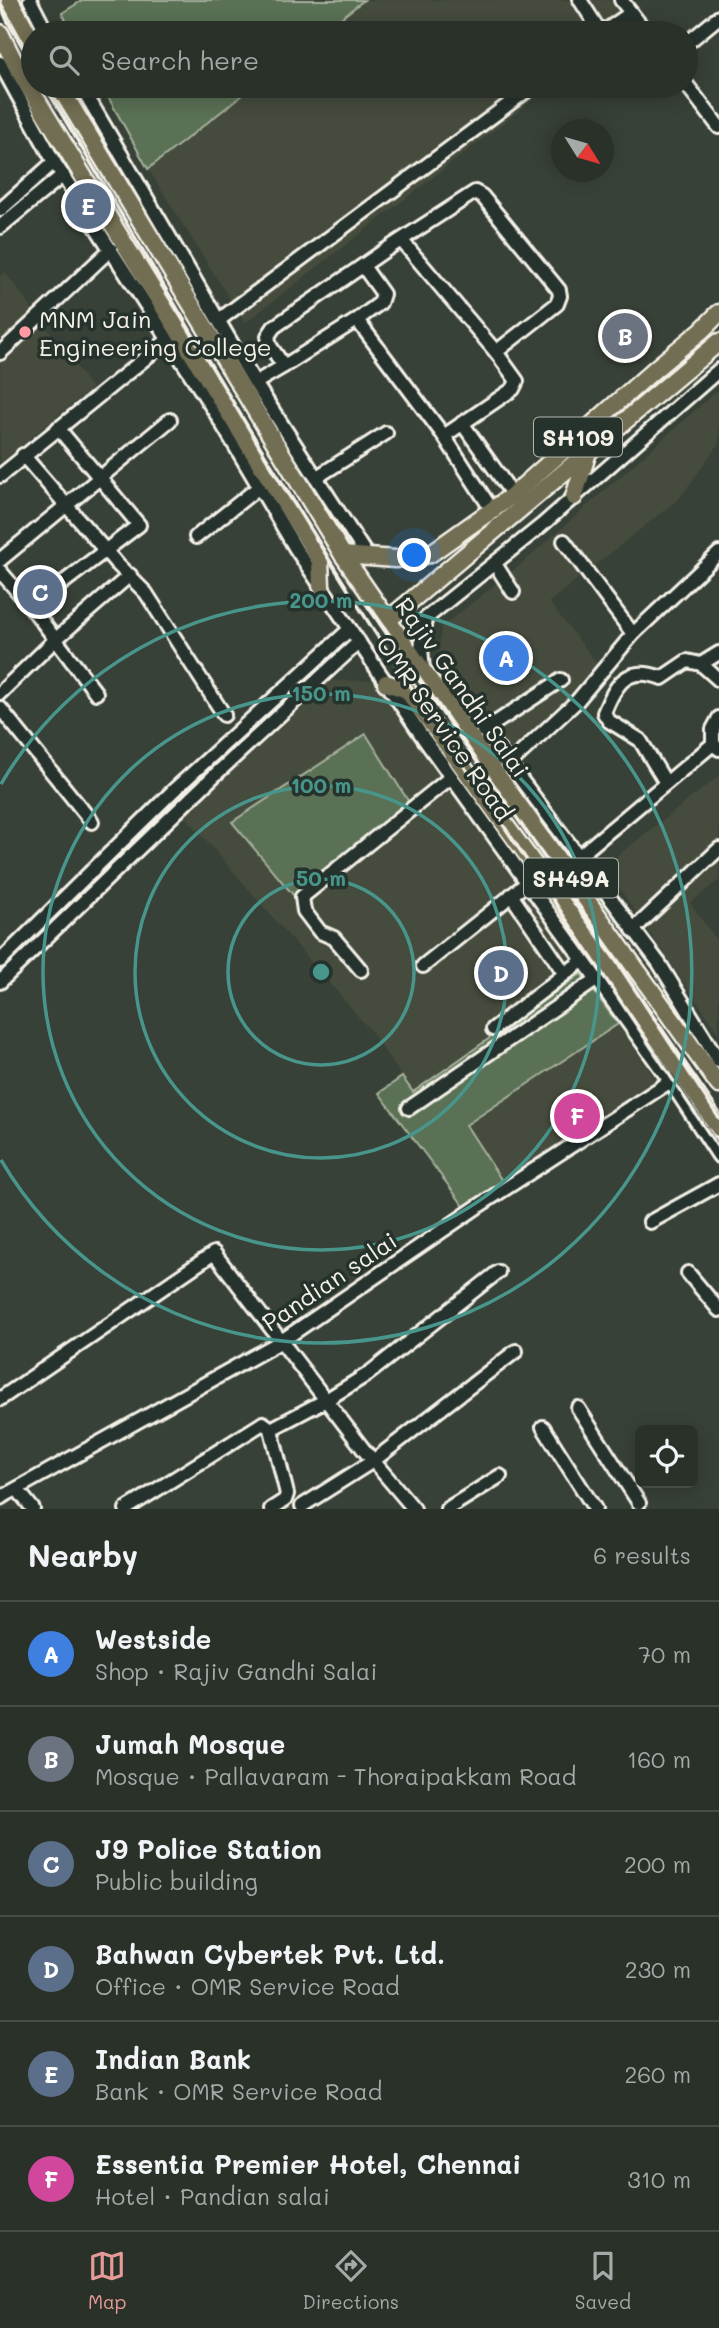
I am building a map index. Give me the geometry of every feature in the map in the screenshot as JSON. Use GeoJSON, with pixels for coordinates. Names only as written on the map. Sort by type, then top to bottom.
{"type":"FeatureCollection","features":[{"type":"Feature","properties":{"kind":"main road"},"geometry":{"type":"LineString","coordinates":[[10,0],[21,21]]}},
{"type":"Feature","properties":{"kind":"main road"},"geometry":{"type":"LineString","coordinates":[[0,33],[21,74]]}},
{"type":"Feature","properties":{"kind":"main road"},"geometry":{"type":"LineString","coordinates":[[35,98],[173,335],[320,561],[321,586]]}},
{"type":"Feature","properties":{"kind":"main road","name":"Rajiv Gandhi Salai"},"geometry":{"type":"LineString","coordinates":[[66,98],[343,555],[423,671],[680,1028],[715,1059],[719,1085]]}},
{"type":"Feature","properties":{"kind":"main road","name":"SH109"},"geometry":{"type":"LineString","coordinates":[[367,556],[395,559],[430,554],[513,495],[719,313]]}},
{"type":"Feature","properties":{"kind":"main road","name":"SH109"},"geometry":{"type":"LineString","coordinates":[[388,620],[719,342]]}},
{"type":"Feature","properties":{"kind":"main road"},"geometry":{"type":"LineString","coordinates":[[655,369],[668,385]]}},
{"type":"Feature","properties":{"kind":"main road"},"geometry":{"type":"LineString","coordinates":[[574,497],[589,452]]}},
{"type":"Feature","properties":{"kind":"main road"},"geometry":{"type":"LineString","coordinates":[[343,555],[367,556]]}},
{"type":"Feature","properties":{"kind":"main road","name":"Rajiv Gandhi Salai"},"geometry":{"type":"LineString","coordinates":[[386,683],[407,690],[534,878],[659,1041],[676,1078],[719,1128]]}},
{"type":"Feature","properties":{"kind":"main road"},"geometry":{"type":"LineString","coordinates":[[659,1041],[680,1028]]}},
{"type":"Feature","properties":{"kind":"street"},"geometry":{"type":"LineString","coordinates":[[30,0],[41,21]]}},
{"type":"Feature","properties":{"kind":"street"},"geometry":{"type":"LineString","coordinates":[[580,0],[594,21]]}},
{"type":"Feature","properties":{"kind":"street"},"geometry":{"type":"LineString","coordinates":[[621,0],[637,21]]}},
{"type":"Feature","properties":{"kind":"street"},"geometry":{"type":"LineString","coordinates":[[619,21],[631,13]]}},
{"type":"Feature","properties":{"kind":"street"},"geometry":{"type":"LineString","coordinates":[[698,35],[719,18]]}},
{"type":"Feature","properties":{"kind":"street","name":"OMR Service Road"},"geometry":{"type":"LineString","coordinates":[[0,63],[54,162],[111,249],[173,335],[259,487],[321,586],[451,777],[534,878],[582,961],[676,1078],[719,1156]]}},
{"type":"Feature","properties":{"kind":"street"},"geometry":{"type":"LineString","coordinates":[[89,98],[255,383],[367,556]]}},
{"type":"Feature","properties":{"kind":"street"},"geometry":{"type":"LineString","coordinates":[[219,320],[517,98]]}},
{"type":"Feature","properties":{"kind":"street"},"geometry":{"type":"LineString","coordinates":[[697,98],[719,127]]}},
{"type":"Feature","properties":{"kind":"street"},"geometry":{"type":"LineString","coordinates":[[0,210],[54,162]]}},
{"type":"Feature","properties":{"kind":"street"},"geometry":{"type":"LineString","coordinates":[[0,227],[63,175]]}},
{"type":"Feature","properties":{"kind":"street"},"geometry":{"type":"LineString","coordinates":[[284,366],[270,346],[268,336],[274,327],[475,192],[559,290],[560,296],[557,304],[496,352]]}},
{"type":"Feature","properties":{"kind":"street"},"geometry":{"type":"LineString","coordinates":[[402,241],[496,352],[517,381],[513,389],[444,436]]}},
{"type":"Feature","properties":{"kind":"street"},"geometry":{"type":"LineString","coordinates":[[0,353],[111,249]]}},
{"type":"Feature","properties":{"kind":"street"},"geometry":{"type":"LineString","coordinates":[[255,383],[358,320],[380,303],[383,294],[363,266]]}},
{"type":"Feature","properties":{"kind":"street"},"geometry":{"type":"LineString","coordinates":[[358,320],[444,436],[492,510]]}},
{"type":"Feature","properties":{"kind":"street"},"geometry":{"type":"LineString","coordinates":[[0,476],[173,335]]}},
{"type":"Feature","properties":{"kind":"street"},"geometry":{"type":"LineString","coordinates":[[423,671],[421,648],[425,619],[495,564],[719,370]]}},
{"type":"Feature","properties":{"kind":"street"},"geometry":{"type":"LineString","coordinates":[[0,560],[170,420]]}},
{"type":"Feature","properties":{"kind":"street"},"geometry":{"type":"LineString","coordinates":[[462,423],[513,495]]}},
{"type":"Feature","properties":{"kind":"street"},"geometry":{"type":"LineString","coordinates":[[31,607],[139,525],[58,428]]}},
{"type":"Feature","properties":{"kind":"street"},"geometry":{"type":"LineString","coordinates":[[317,477],[386,433]]}},
{"type":"Feature","properties":{"kind":"street"},"geometry":{"type":"LineString","coordinates":[[23,456],[146,593],[224,715]]}},
{"type":"Feature","properties":{"kind":"street"},"geometry":{"type":"LineString","coordinates":[[196,537],[259,487]]}},
{"type":"Feature","properties":{"kind":"street"},"geometry":{"type":"LineString","coordinates":[[564,541],[633,634]]}},
{"type":"Feature","properties":{"kind":"street"},"geometry":{"type":"LineString","coordinates":[[508,765],[577,701],[633,634],[719,553]]}},
{"type":"Feature","properties":{"kind":"street"},"geometry":{"type":"LineString","coordinates":[[495,564],[513,592]]}},
{"type":"Feature","properties":{"kind":"street"},"geometry":{"type":"LineString","coordinates":[[0,571],[96,693]]}},
{"type":"Feature","properties":{"kind":"street"},"geometry":{"type":"LineString","coordinates":[[0,694],[56,639],[130,575]]}},
{"type":"Feature","properties":{"kind":"street"},"geometry":{"type":"LineString","coordinates":[[0,961],[174,789],[350,629]]}},
{"type":"Feature","properties":{"kind":"street"},"geometry":{"type":"LineString","coordinates":[[0,982],[215,774],[359,642]]}},
{"type":"Feature","properties":{"kind":"street"},"geometry":{"type":"LineString","coordinates":[[701,664],[719,653]]}},
{"type":"Feature","properties":{"kind":"street"},"geometry":{"type":"LineString","coordinates":[[666,783],[640,740],[609,721],[604,713],[609,700],[626,676],[636,672],[662,678],[687,661],[701,664],[719,680]]}},
{"type":"Feature","properties":{"kind":"street"},"geometry":{"type":"LineString","coordinates":[[483,730],[561,680]]}},
{"type":"Feature","properties":{"kind":"street"},"geometry":{"type":"LineString","coordinates":[[436,689],[455,692],[659,963],[715,1059]]}},
{"type":"Feature","properties":{"kind":"street"},"geometry":{"type":"LineString","coordinates":[[0,708],[92,822]]}},
{"type":"Feature","properties":{"kind":"street"},"geometry":{"type":"LineString","coordinates":[[578,857],[666,783],[716,746],[713,729],[719,718]]}},
{"type":"Feature","properties":{"kind":"street"},"geometry":{"type":"LineString","coordinates":[[361,970],[334,939],[320,932],[304,911],[302,897],[451,777]]}},
{"type":"Feature","properties":{"kind":"street"},"geometry":{"type":"LineString","coordinates":[[633,930],[719,849]]}},
{"type":"Feature","properties":{"kind":"street"},"geometry":{"type":"LineString","coordinates":[[423,966],[534,878]]}},
{"type":"Feature","properties":{"kind":"street"},"geometry":{"type":"LineString","coordinates":[[511,895],[565,974]]}},
{"type":"Feature","properties":{"kind":"street"},"geometry":{"type":"LineString","coordinates":[[493,1029],[582,961]]}},
{"type":"Feature","properties":{"kind":"street"},"geometry":{"type":"LineString","coordinates":[[409,1108],[596,980]]}},
{"type":"Feature","properties":{"kind":"street","name":"Pandian salai"},"geometry":{"type":"LineString","coordinates":[[0,1498],[280,1342],[477,1207],[676,1078]]}},
{"type":"Feature","properties":{"kind":"street"},"geometry":{"type":"LineString","coordinates":[[650,1222],[719,1184]]}},
{"type":"Feature","properties":{"kind":"street"},"geometry":{"type":"LineString","coordinates":[[0,1399],[214,1253],[280,1342],[414,1509]]}},
{"type":"Feature","properties":{"kind":"street"},"geometry":{"type":"LineString","coordinates":[[271,1429],[368,1374],[498,1272]]}},
{"type":"Feature","properties":{"kind":"street"},"geometry":{"type":"LineString","coordinates":[[688,1273],[719,1310]]}},
{"type":"Feature","properties":{"kind":"street"},"geometry":{"type":"LineString","coordinates":[[302,1506],[373,1461],[516,1351]]}},
{"type":"Feature","properties":{"kind":"street"},"geometry":{"type":"LineString","coordinates":[[578,1408],[637,1507]]}},
{"type":"Feature","properties":{"kind":"street"},"geometry":{"type":"LineString","coordinates":[[126,1509],[259,1425],[267,1424],[271,1429],[287,1494],[285,1500],[271,1509]]}},
{"type":"Feature","properties":{"kind":"street"},"geometry":{"type":"LineString","coordinates":[[543,1427],[595,1509]]}},
{"type":"Feature","properties":{"kind":"street"},"geometry":{"type":"LineString","coordinates":[[447,1509],[500,1476]]}},
{"type":"Feature","properties":{"kind":"street"},"geometry":{"type":"LineString","coordinates":[[17,1489],[33,1509]]}},
{"type":"Feature","properties":{"kind":"shaded area"},"geometry":{"type":"Polygon","coordinates":[[[364,0],[610,0],[626,21],[337,21],[364,0]]]}},
{"type":"Feature","properties":{"kind":"shaded area"},"geometry":{"type":"Polygon","coordinates":[[[239,98],[536,98],[245,323],[148,169],[239,98]]]}},
{"type":"Feature","properties":{"kind":"shaded area","name":"MNM Jain Engineering College"},"geometry":{"type":"Polygon","coordinates":[[[5,272],[92,388],[0,463],[0,276],[5,272]]]}},
{"type":"Feature","properties":{"kind":"shaded area"},"geometry":{"type":"Polygon","coordinates":[[[719,389],[719,443],[680,498],[549,602],[599,666],[515,755],[439,653],[441,627],[519,566],[719,389]]]}},
{"type":"Feature","properties":{"kind":"shaded area"},"geometry":{"type":"Polygon","coordinates":[[[373,680],[581,974],[412,1092],[370,1030],[180,810],[329,681],[373,680]]]}},
{"type":"Feature","properties":{"kind":"shaded area"},"geometry":{"type":"Polygon","coordinates":[[[719,776],[719,880],[690,903],[719,943],[719,1034],[604,866],[719,776]]]}},
{"type":"Feature","properties":{"kind":"shaded area"},"geometry":{"type":"Polygon","coordinates":[[[618,1024],[658,1083],[504,1184],[466,1126],[618,1024]]]}},
{"type":"Feature","properties":{"kind":"green space"},"geometry":{"type":"Polygon","coordinates":[[[83,0],[364,0],[337,21],[66,21],[62,13],[83,0]]]}},
{"type":"Feature","properties":{"kind":"green space"},"geometry":{"type":"Polygon","coordinates":[[[109,98],[239,98],[148,169],[109,98]]]}},
{"type":"Feature","properties":{"kind":"green space"},"geometry":{"type":"Polygon","coordinates":[[[366,734],[417,815],[299,902],[232,822],[366,734]]]}},
{"type":"Feature","properties":{"kind":"green space"},"geometry":{"type":"Polygon","coordinates":[[[581,974],[618,1024],[466,1125],[504,1184],[466,1209],[379,1093],[402,1077],[413,1092],[581,974]]]}},
{"type":"Feature","properties":{"kind":"railway"},"geometry":{"type":"LineString","coordinates":[[0,4],[21,44]]}},
{"type":"Feature","properties":{"kind":"railway"},"geometry":{"type":"LineString","coordinates":[[52,98],[283,486],[374,631],[719,1149]]}},
{"type":"Feature","properties":{"kind":"railway"},"geometry":{"type":"LineString","coordinates":[[368,604],[617,962],[719,1118]]}},
{"type":"Feature","properties":{"kind":"place","name":"Indian Bank"},"geometry":{"type":"Point","coordinates":[88,206]}},
{"type":"Feature","properties":{"kind":"place","name":"MNM Jain Engineering College"},"geometry":{"type":"Point","coordinates":[25,332]}},
{"type":"Feature","properties":{"kind":"place","name":"Jumah Mosque"},"geometry":{"type":"Point","coordinates":[625,336]}},
{"type":"Feature","properties":{"kind":"place","name":"J9 Police Station"},"geometry":{"type":"Point","coordinates":[40,592]}},
{"type":"Feature","properties":{"kind":"place","name":"Westside"},"geometry":{"type":"Point","coordinates":[506,658]}},
{"type":"Feature","properties":{"kind":"place","name":"Bahwan Cybertek Pvt. Ltd."},"geometry":{"type":"Point","coordinates":[501,973]}},
{"type":"Feature","properties":{"kind":"place","name":"Essentia Premier Hotel, Chennai"},"geometry":{"type":"Point","coordinates":[577,1116]}}]}
